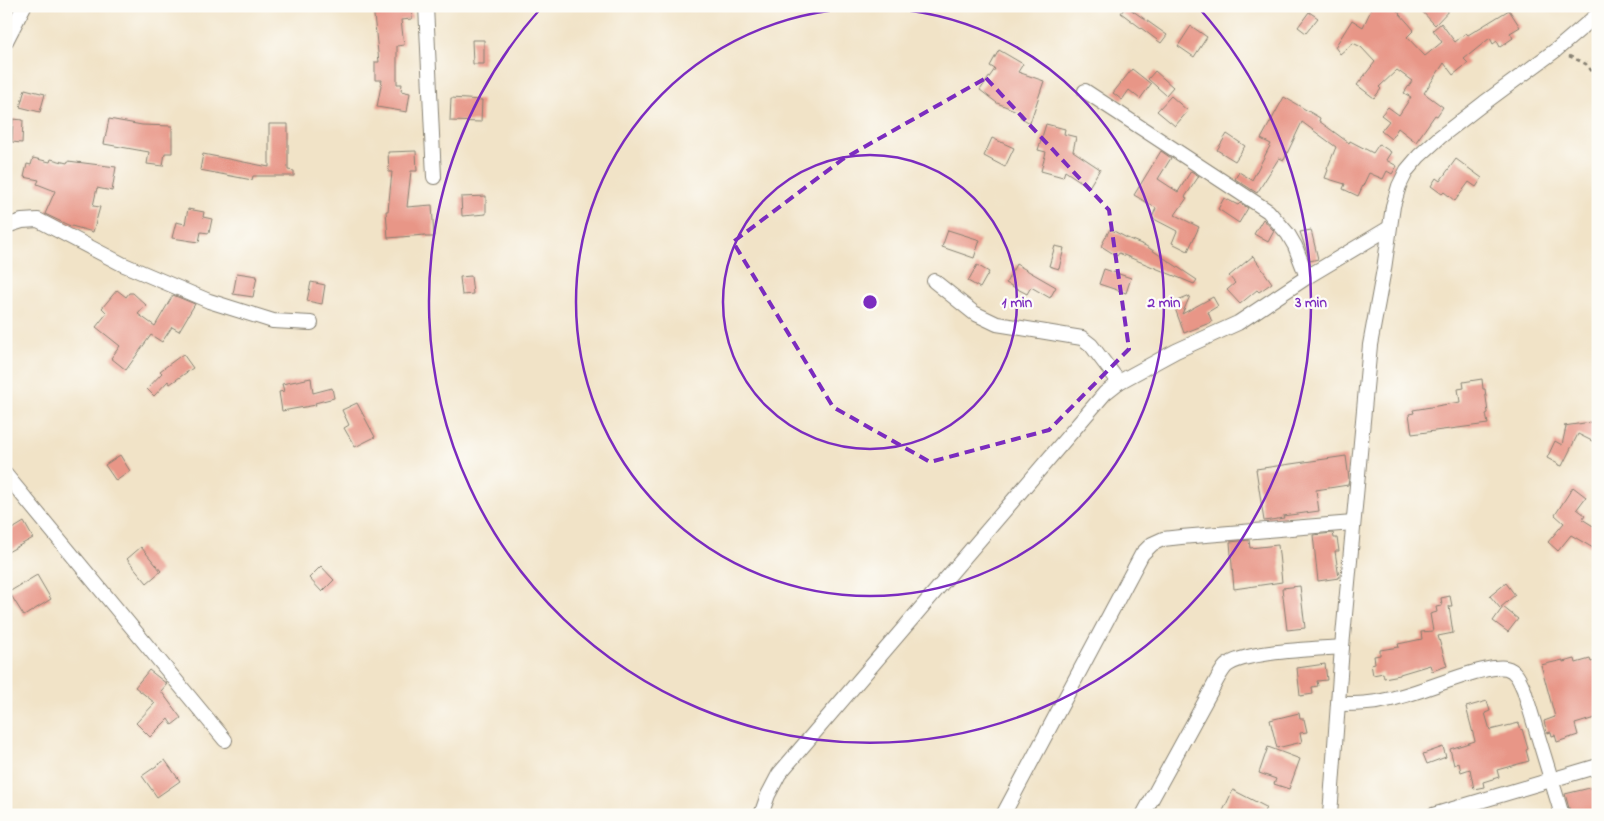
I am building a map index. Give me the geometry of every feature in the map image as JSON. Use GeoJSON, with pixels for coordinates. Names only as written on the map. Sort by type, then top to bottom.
{"type":"FeatureCollection","features":[{"type":"Feature","properties":{"kind":"street"},"geometry":{"type":"LineString","coordinates":[[6,41],[24,6]]}},
{"type":"Feature","properties":{"kind":"street"},"geometry":{"type":"LineString","coordinates":[[426,6],[434,177]]}},
{"type":"Feature","properties":{"kind":"street"},"geometry":{"type":"LineString","coordinates":[[1330,815],[1342,647],[1370,345],[1384,269],[1392,206],[1407,170],[1419,156],[1484,102],[1556,50],[1598,14]]}},
{"type":"Feature","properties":{"kind":"street"},"geometry":{"type":"LineString","coordinates":[[1084,91],[1268,212],[1288,234],[1295,246],[1307,277]]}},
{"type":"Feature","properties":{"kind":"street"},"geometry":{"type":"LineString","coordinates":[[6,226],[22,221],[38,220],[122,264],[209,301],[273,321],[311,323]]}},
{"type":"Feature","properties":{"kind":"street"},"geometry":{"type":"LineString","coordinates":[[761,815],[768,795],[779,774],[1104,393],[1119,382],[1176,351],[1238,323],[1307,277],[1389,228]]}},
{"type":"Feature","properties":{"kind":"street"},"geometry":{"type":"LineString","coordinates":[[934,281],[974,313],[997,324],[1082,338],[1091,345],[1119,382]]}},
{"type":"Feature","properties":{"kind":"street"},"geometry":{"type":"LineString","coordinates":[[6,475],[225,740]]}},
{"type":"Feature","properties":{"kind":"street"},"geometry":{"type":"LineString","coordinates":[[1003,815],[1129,576],[1142,554],[1152,544],[1163,539],[1182,537],[1353,523]]}},
{"type":"Feature","properties":{"kind":"street"},"geometry":{"type":"LineString","coordinates":[[1143,815],[1226,666],[1246,658],[1270,653],[1342,647]]}},
{"type":"Feature","properties":{"kind":"street"},"geometry":{"type":"LineString","coordinates":[[1338,704],[1373,703],[1391,700],[1449,679],[1486,669],[1504,667],[1511,670],[1517,676],[1524,690],[1562,815]]}},
{"type":"Feature","properties":{"kind":"street"},"geometry":{"type":"LineString","coordinates":[[1433,815],[1598,766]]}},
{"type":"Feature","properties":{"kind":"path"},"geometry":{"type":"LineString","coordinates":[[1556,50],[1586,64],[1598,79]]}},
{"type":"Feature","properties":{"kind":"highlighted area"},"geometry":{"type":"Polygon","coordinates":[[[986,78],[1109,210],[1129,349],[1049,430],[930,462],[833,407],[733,242],[843,159],[986,78]]]}},
{"type":"Feature","properties":{"kind":"building"},"geometry":{"type":"Polygon","coordinates":[[[373,6],[411,6],[412,19],[401,20],[404,45],[397,46],[397,84],[402,84],[401,91],[410,93],[407,112],[377,107],[382,80],[375,80],[375,62],[379,62],[373,6]]]}},
{"type":"Feature","properties":{"kind":"building"},"geometry":{"type":"Polygon","coordinates":[[[1126,6],[1167,35],[1161,43],[1121,13],[1126,6]]]}},
{"type":"Feature","properties":{"kind":"building"},"geometry":{"type":"Polygon","coordinates":[[[1373,6],[1393,6],[1414,30],[1407,37],[1425,56],[1442,42],[1433,30],[1441,23],[1455,42],[1466,33],[1468,35],[1509,10],[1520,27],[1510,33],[1513,38],[1500,47],[1497,41],[1493,44],[1490,38],[1464,59],[1468,63],[1453,75],[1444,63],[1424,93],[1443,107],[1437,116],[1435,115],[1416,142],[1398,128],[1391,139],[1381,131],[1389,121],[1381,115],[1388,107],[1399,115],[1411,97],[1404,93],[1412,81],[1397,70],[1379,87],[1381,89],[1374,98],[1357,85],[1375,62],[1361,47],[1353,43],[1340,54],[1335,47],[1352,20],[1363,27],[1373,6]]]}},
{"type":"Feature","properties":{"kind":"building"},"geometry":{"type":"Polygon","coordinates":[[[1417,6],[1453,6],[1435,25],[1417,6]]]}},
{"type":"Feature","properties":{"kind":"building"},"geometry":{"type":"Polygon","coordinates":[[[1309,12],[1318,18],[1306,33],[1298,27],[1309,12]]]}},
{"type":"Feature","properties":{"kind":"building"},"geometry":{"type":"Polygon","coordinates":[[[1191,26],[1207,37],[1194,57],[1178,46],[1191,26]]]}},
{"type":"Feature","properties":{"kind":"building"},"geometry":{"type":"Polygon","coordinates":[[[472,40],[484,40],[484,64],[473,64],[472,40]]]}},
{"type":"Feature","properties":{"kind":"building"},"geometry":{"type":"Polygon","coordinates":[[[999,50],[1023,64],[1018,72],[1044,81],[1030,123],[1020,117],[1022,113],[997,103],[980,90],[995,69],[990,66],[999,50]]]}},
{"type":"Feature","properties":{"kind":"building"},"geometry":{"type":"Polygon","coordinates":[[[1132,69],[1151,84],[1140,99],[1129,90],[1122,100],[1113,93],[1132,69]]]}},
{"type":"Feature","properties":{"kind":"building"},"geometry":{"type":"Polygon","coordinates":[[[1155,71],[1173,87],[1166,95],[1148,79],[1155,71]]]}},
{"type":"Feature","properties":{"kind":"building"},"geometry":{"type":"Polygon","coordinates":[[[25,89],[45,94],[40,112],[20,107],[25,89]]]}},
{"type":"Feature","properties":{"kind":"building"},"geometry":{"type":"Polygon","coordinates":[[[1171,96],[1188,111],[1175,126],[1157,111],[1171,96]]]}},
{"type":"Feature","properties":{"kind":"building"},"geometry":{"type":"Polygon","coordinates":[[[1284,97],[1320,118],[1319,121],[1349,143],[1350,141],[1373,153],[1379,144],[1391,152],[1386,160],[1397,166],[1392,174],[1387,171],[1383,179],[1369,173],[1358,196],[1343,189],[1345,184],[1325,178],[1336,147],[1302,122],[1284,160],[1279,158],[1257,193],[1235,179],[1239,172],[1252,180],[1271,144],[1261,139],[1284,97]]]}},
{"type":"Feature","properties":{"kind":"building"},"geometry":{"type":"Polygon","coordinates":[[[451,98],[482,100],[481,122],[450,121],[451,98]]]}},
{"type":"Feature","properties":{"kind":"building"},"geometry":{"type":"Polygon","coordinates":[[[13,119],[23,120],[22,143],[12,142],[13,119]]]}},
{"type":"Feature","properties":{"kind":"building"},"geometry":{"type":"Polygon","coordinates":[[[109,119],[142,125],[172,126],[172,153],[165,153],[163,166],[147,164],[149,152],[104,144],[109,119]]]}},
{"type":"Feature","properties":{"kind":"building"},"geometry":{"type":"Polygon","coordinates":[[[269,124],[288,124],[288,170],[294,171],[294,176],[253,176],[252,180],[200,170],[203,154],[269,167],[269,124]]]}},
{"type":"Feature","properties":{"kind":"building"},"geometry":{"type":"Polygon","coordinates":[[[1046,124],[1065,129],[1064,134],[1076,137],[1073,151],[1100,169],[1089,187],[1065,171],[1063,177],[1041,171],[1046,152],[1038,150],[1046,124]]]}},
{"type":"Feature","properties":{"kind":"building"},"geometry":{"type":"Polygon","coordinates":[[[1227,134],[1245,146],[1235,161],[1217,150],[1227,134]]]}},
{"type":"Feature","properties":{"kind":"building"},"geometry":{"type":"Polygon","coordinates":[[[992,138],[1014,148],[1005,167],[984,156],[992,138]]]}},
{"type":"Feature","properties":{"kind":"building"},"geometry":{"type":"Polygon","coordinates":[[[416,151],[417,171],[411,171],[407,207],[432,205],[434,237],[425,237],[425,235],[388,238],[386,211],[388,211],[392,172],[389,172],[388,152],[416,151]]]}},
{"type":"Feature","properties":{"kind":"building"},"geometry":{"type":"Polygon","coordinates":[[[1161,151],[1171,158],[1158,179],[1178,192],[1191,171],[1199,176],[1175,215],[1199,227],[1188,251],[1172,243],[1177,231],[1152,218],[1156,208],[1134,195],[1161,151]]]}},
{"type":"Feature","properties":{"kind":"building"},"geometry":{"type":"Polygon","coordinates":[[[33,158],[50,162],[51,159],[67,163],[68,161],[116,167],[112,191],[97,188],[93,206],[100,207],[93,232],[68,225],[45,214],[55,191],[37,184],[39,180],[24,177],[27,164],[31,165],[33,158]]]}},
{"type":"Feature","properties":{"kind":"building"},"geometry":{"type":"Polygon","coordinates":[[[1456,159],[1482,178],[1476,187],[1469,182],[1455,201],[1444,192],[1442,194],[1431,186],[1436,178],[1440,181],[1456,159]]]}},
{"type":"Feature","properties":{"kind":"building"},"geometry":{"type":"Polygon","coordinates":[[[486,196],[486,214],[462,216],[461,197],[486,196]]]}},
{"type":"Feature","properties":{"kind":"building"},"geometry":{"type":"Polygon","coordinates":[[[1224,198],[1238,205],[1240,203],[1248,208],[1239,223],[1218,209],[1224,198]]]}},
{"type":"Feature","properties":{"kind":"building"},"geometry":{"type":"Polygon","coordinates":[[[188,209],[204,212],[203,217],[212,219],[209,233],[201,232],[199,242],[172,238],[176,222],[185,224],[188,209]]]}},
{"type":"Feature","properties":{"kind":"building"},"geometry":{"type":"Polygon","coordinates":[[[1263,219],[1274,231],[1268,242],[1254,234],[1263,219]]]}},
{"type":"Feature","properties":{"kind":"building"},"geometry":{"type":"Polygon","coordinates":[[[1110,229],[1146,246],[1197,280],[1194,284],[1119,253],[1117,256],[1101,246],[1110,229]]]}},
{"type":"Feature","properties":{"kind":"building"},"geometry":{"type":"Polygon","coordinates":[[[948,230],[980,240],[974,258],[942,247],[948,230]]]}},
{"type":"Feature","properties":{"kind":"building"},"geometry":{"type":"Polygon","coordinates":[[[1311,230],[1318,259],[1310,261],[1300,232],[1311,230]]]}},
{"type":"Feature","properties":{"kind":"building"},"geometry":{"type":"Polygon","coordinates":[[[1055,246],[1064,248],[1059,269],[1049,266],[1055,246]]]}},
{"type":"Feature","properties":{"kind":"building"},"geometry":{"type":"Polygon","coordinates":[[[1253,256],[1272,283],[1259,292],[1257,290],[1240,304],[1227,290],[1235,283],[1229,276],[1253,256]]]}},
{"type":"Feature","properties":{"kind":"building"},"geometry":{"type":"Polygon","coordinates":[[[1016,264],[1056,287],[1050,298],[1031,287],[1027,294],[1006,283],[1016,264]]]}},
{"type":"Feature","properties":{"kind":"building"},"geometry":{"type":"Polygon","coordinates":[[[977,265],[989,272],[980,288],[968,281],[977,265]]]}},
{"type":"Feature","properties":{"kind":"building"},"geometry":{"type":"Polygon","coordinates":[[[1104,269],[1131,278],[1126,293],[1099,284],[1104,269]]]}},
{"type":"Feature","properties":{"kind":"building"},"geometry":{"type":"Polygon","coordinates":[[[237,273],[257,276],[253,297],[233,294],[237,273]]]}},
{"type":"Feature","properties":{"kind":"building"},"geometry":{"type":"Polygon","coordinates":[[[471,276],[473,294],[462,295],[460,277],[471,276]]]}},
{"type":"Feature","properties":{"kind":"building"},"geometry":{"type":"Polygon","coordinates":[[[311,282],[325,285],[322,304],[307,301],[311,282]]]}},
{"type":"Feature","properties":{"kind":"building"},"geometry":{"type":"Polygon","coordinates":[[[117,290],[126,297],[129,293],[133,293],[146,305],[138,314],[155,326],[173,295],[195,304],[179,331],[172,327],[162,342],[151,335],[126,370],[111,358],[120,346],[96,327],[107,313],[102,308],[117,290]]]}},
{"type":"Feature","properties":{"kind":"building"},"geometry":{"type":"Polygon","coordinates":[[[1190,296],[1182,314],[1213,297],[1218,306],[1208,312],[1212,322],[1184,333],[1173,303],[1190,296]]]}},
{"type":"Feature","properties":{"kind":"building"},"geometry":{"type":"Polygon","coordinates":[[[183,354],[193,368],[170,384],[168,381],[154,396],[147,389],[162,373],[160,371],[183,354]]]}},
{"type":"Feature","properties":{"kind":"building"},"geometry":{"type":"Polygon","coordinates":[[[311,378],[313,393],[332,388],[334,398],[315,403],[316,405],[282,411],[279,392],[284,391],[282,384],[311,378]]]}},
{"type":"Feature","properties":{"kind":"building"},"geometry":{"type":"Polygon","coordinates":[[[1482,379],[1483,389],[1485,389],[1488,424],[1412,434],[1409,414],[1414,413],[1413,410],[1460,402],[1458,389],[1464,388],[1463,382],[1482,379]]]}},
{"type":"Feature","properties":{"kind":"building"},"geometry":{"type":"Polygon","coordinates":[[[357,403],[375,437],[355,447],[344,428],[349,425],[342,410],[357,403]]]}},
{"type":"Feature","properties":{"kind":"building"},"geometry":{"type":"Polygon","coordinates":[[[1598,421],[1598,444],[1578,434],[1562,466],[1547,458],[1555,441],[1562,445],[1566,427],[1564,426],[1598,421]]]}},
{"type":"Feature","properties":{"kind":"building"},"geometry":{"type":"Polygon","coordinates":[[[120,455],[130,471],[116,481],[105,465],[120,455]]]}},
{"type":"Feature","properties":{"kind":"building"},"geometry":{"type":"Polygon","coordinates":[[[1346,456],[1348,485],[1316,490],[1319,511],[1283,516],[1284,518],[1264,521],[1256,469],[1346,456]]]}},
{"type":"Feature","properties":{"kind":"building"},"geometry":{"type":"Polygon","coordinates":[[[1573,487],[1586,497],[1577,509],[1585,515],[1582,519],[1598,529],[1598,551],[1571,535],[1558,551],[1548,542],[1564,523],[1555,515],[1573,487]]]}},
{"type":"Feature","properties":{"kind":"building"},"geometry":{"type":"Polygon","coordinates":[[[24,522],[33,538],[6,553],[6,533],[24,522]]]}},
{"type":"Feature","properties":{"kind":"building"},"geometry":{"type":"Polygon","coordinates":[[[1333,533],[1334,538],[1337,538],[1339,551],[1335,551],[1339,578],[1318,581],[1313,535],[1333,533]]]}},
{"type":"Feature","properties":{"kind":"building"},"geometry":{"type":"Polygon","coordinates":[[[1249,540],[1250,548],[1278,545],[1282,582],[1234,589],[1230,542],[1249,540]]]}},
{"type":"Feature","properties":{"kind":"building"},"geometry":{"type":"Polygon","coordinates":[[[141,547],[161,571],[147,583],[127,559],[141,547]]]}},
{"type":"Feature","properties":{"kind":"building"},"geometry":{"type":"Polygon","coordinates":[[[321,566],[334,580],[322,592],[309,578],[321,566]]]}},
{"type":"Feature","properties":{"kind":"building"},"geometry":{"type":"Polygon","coordinates":[[[37,575],[51,599],[24,616],[9,592],[37,575]]]}},
{"type":"Feature","properties":{"kind":"building"},"geometry":{"type":"Polygon","coordinates":[[[1506,583],[1515,595],[1500,608],[1490,596],[1506,583]]]}},
{"type":"Feature","properties":{"kind":"building"},"geometry":{"type":"Polygon","coordinates":[[[1300,586],[1305,628],[1287,630],[1282,588],[1300,586]]]}},
{"type":"Feature","properties":{"kind":"building"},"geometry":{"type":"Polygon","coordinates":[[[1450,596],[1452,606],[1449,606],[1453,633],[1438,636],[1447,666],[1432,671],[1430,665],[1384,678],[1383,673],[1373,675],[1371,664],[1375,663],[1374,656],[1380,655],[1380,650],[1399,647],[1398,644],[1422,639],[1421,632],[1433,631],[1430,614],[1437,612],[1436,607],[1442,606],[1441,598],[1450,596]]]}},
{"type":"Feature","properties":{"kind":"building"},"geometry":{"type":"Polygon","coordinates":[[[1503,607],[1518,619],[1508,632],[1493,621],[1503,607]]]}},
{"type":"Feature","properties":{"kind":"building"},"geometry":{"type":"Polygon","coordinates":[[[1575,659],[1576,663],[1590,659],[1591,662],[1598,660],[1598,717],[1575,724],[1578,735],[1557,742],[1555,735],[1552,736],[1551,732],[1547,733],[1544,721],[1555,717],[1541,665],[1575,659]]]}},
{"type":"Feature","properties":{"kind":"building"},"geometry":{"type":"Polygon","coordinates":[[[1325,664],[1327,680],[1317,681],[1318,686],[1312,687],[1313,694],[1300,696],[1297,668],[1325,664]]]}},
{"type":"Feature","properties":{"kind":"building"},"geometry":{"type":"Polygon","coordinates":[[[149,670],[167,684],[161,691],[181,718],[172,725],[168,719],[150,737],[136,723],[155,703],[135,687],[149,670]]]}},
{"type":"Feature","properties":{"kind":"building"},"geometry":{"type":"Polygon","coordinates":[[[1487,701],[1490,711],[1485,713],[1490,730],[1519,723],[1528,749],[1526,750],[1529,761],[1497,770],[1499,777],[1483,782],[1484,787],[1474,789],[1470,769],[1461,772],[1459,763],[1454,765],[1450,749],[1475,741],[1466,707],[1487,701]]]}},
{"type":"Feature","properties":{"kind":"building"},"geometry":{"type":"Polygon","coordinates":[[[1299,713],[1300,719],[1304,719],[1307,732],[1300,733],[1302,742],[1277,748],[1270,720],[1299,713]]]}},
{"type":"Feature","properties":{"kind":"building"},"geometry":{"type":"Polygon","coordinates":[[[1268,747],[1300,759],[1289,789],[1274,784],[1276,779],[1259,773],[1268,747]]]}},
{"type":"Feature","properties":{"kind":"building"},"geometry":{"type":"Polygon","coordinates":[[[1443,747],[1446,757],[1427,764],[1423,754],[1443,747]]]}},
{"type":"Feature","properties":{"kind":"building"},"geometry":{"type":"Polygon","coordinates":[[[165,760],[180,781],[157,797],[142,776],[165,760]]]}},
{"type":"Feature","properties":{"kind":"building"},"geometry":{"type":"Polygon","coordinates":[[[1598,786],[1598,813],[1571,815],[1565,794],[1598,786]]]}},
{"type":"Feature","properties":{"kind":"building"},"geometry":{"type":"Polygon","coordinates":[[[1233,790],[1266,807],[1263,815],[1221,815],[1233,790]]]}}]}
